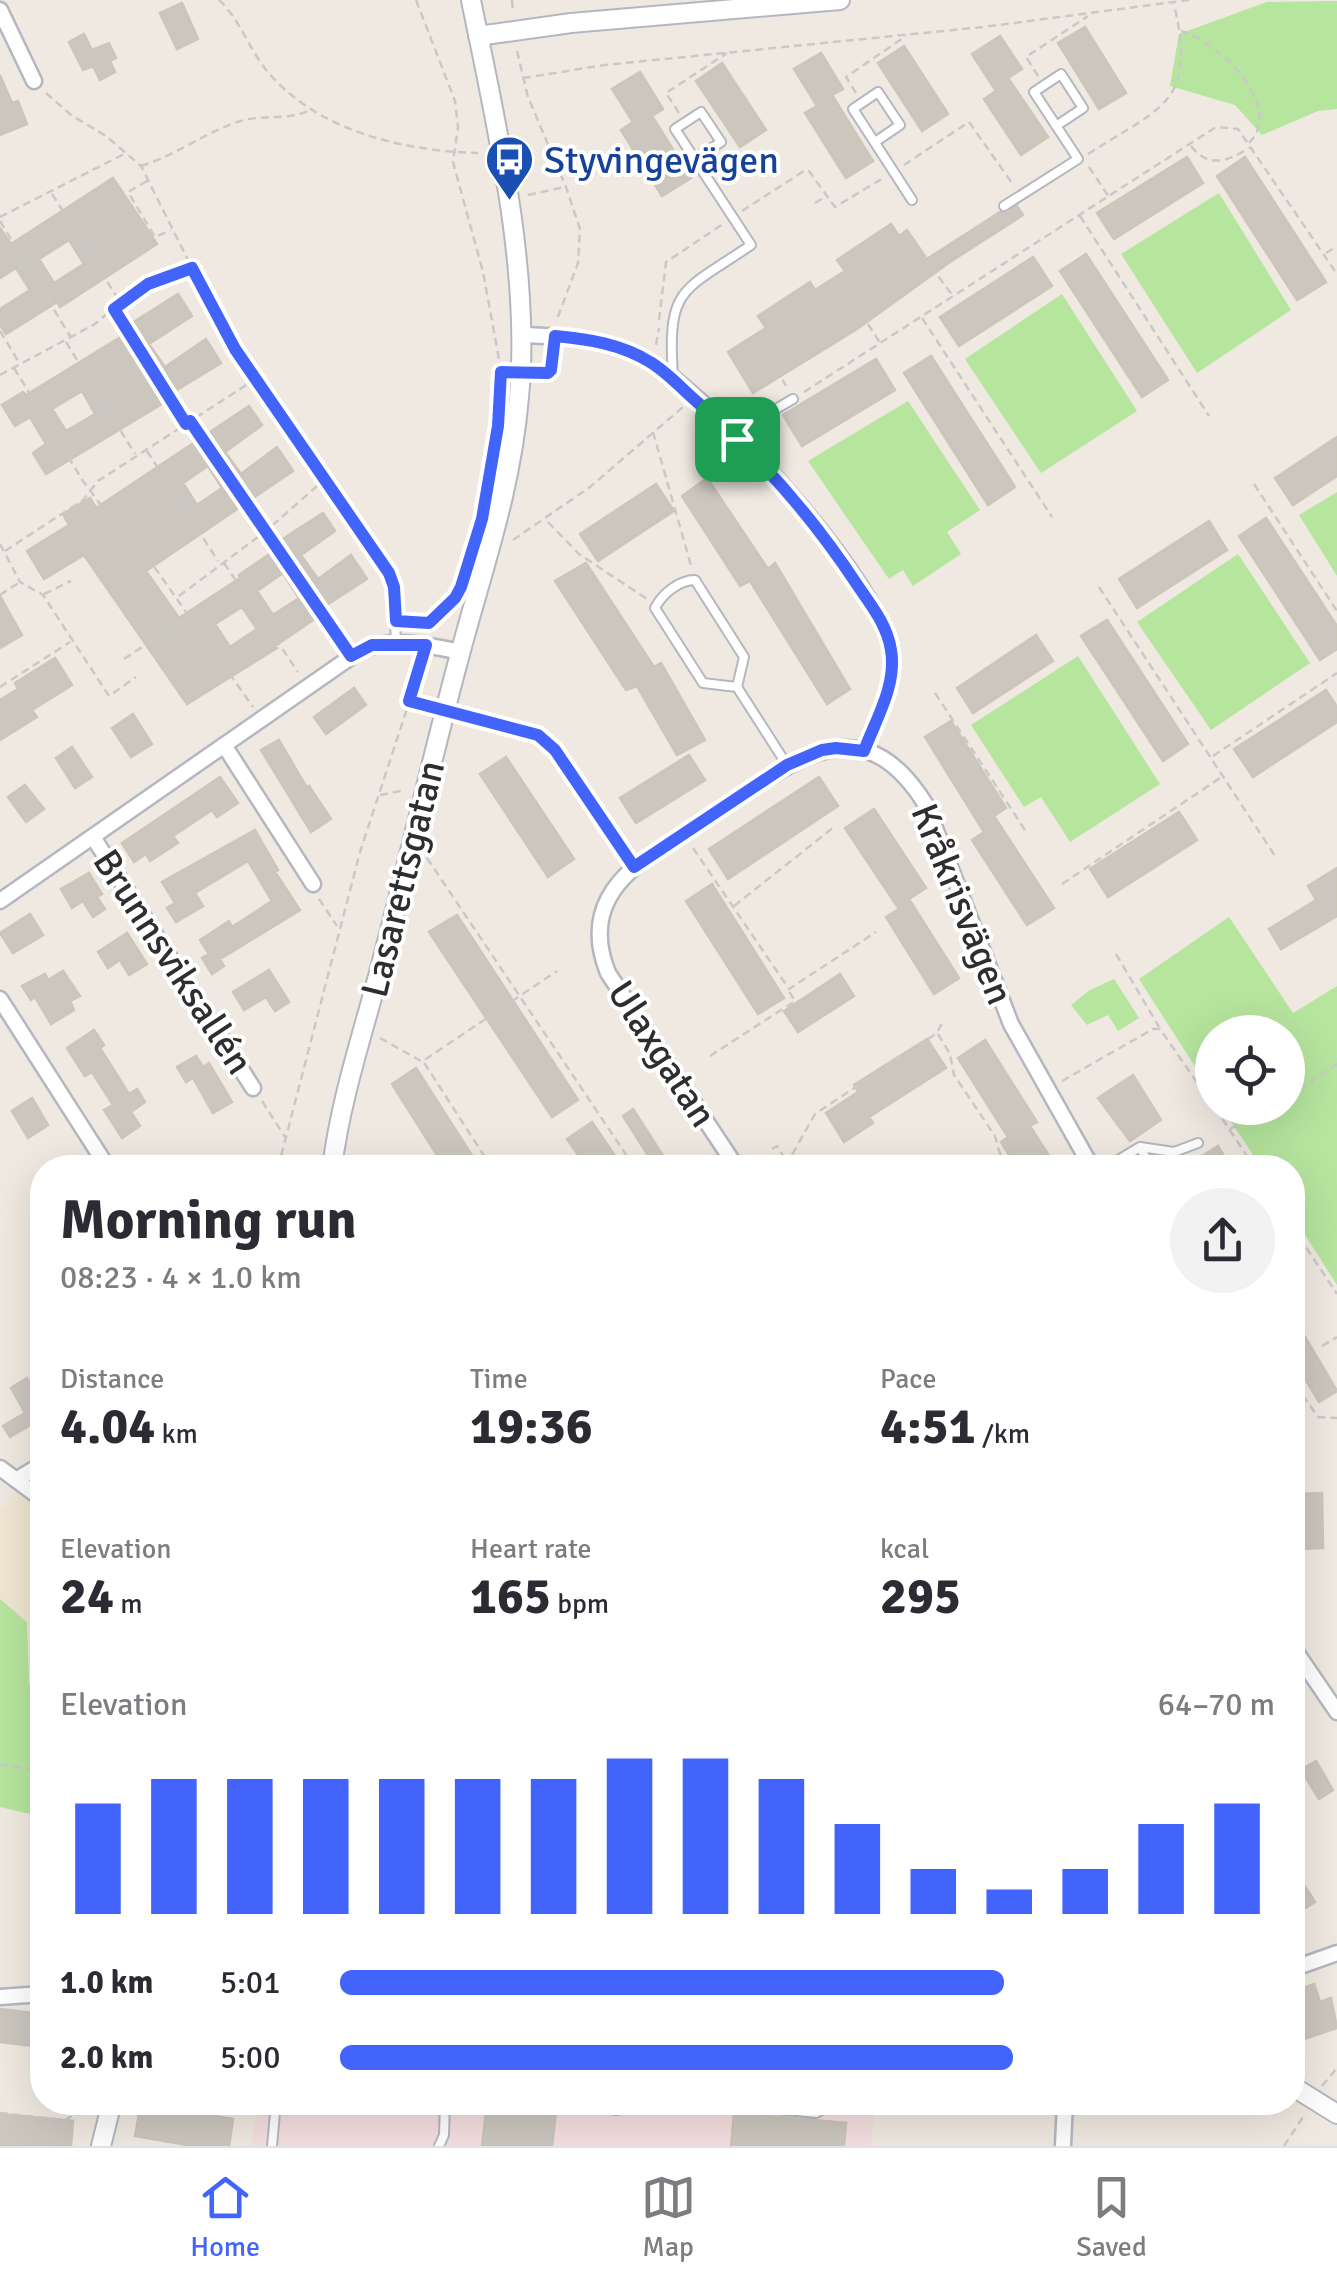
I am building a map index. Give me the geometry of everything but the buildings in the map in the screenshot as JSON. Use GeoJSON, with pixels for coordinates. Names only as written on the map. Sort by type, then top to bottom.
{"type":"FeatureCollection","features":[{"type":"Feature","properties":{"kind":"street","name":"Lasarettsgatan"},"geometry":{"type":"LineString","coordinates":[[335,1155],[446,709],[508,484],[520,373],[520,335],[508,204],[471,0]]}},
{"type":"Feature","properties":{"kind":"street"},"geometry":{"type":"LineString","coordinates":[[478,36],[840,0]]}},
{"type":"Feature","properties":{"kind":"street"},"geometry":{"type":"LineString","coordinates":[[0,10],[34,82]]}},
{"type":"Feature","properties":{"kind":"street"},"geometry":{"type":"LineString","coordinates":[[520,335],[602,343],[649,361],[673,380],[737,439],[804,510],[887,633],[892,654],[890,683],[864,751],[822,750],[787,765],[634,867]]}},
{"type":"Feature","properties":{"kind":"street","name":"Brunnsviksallén"},"geometry":{"type":"LineString","coordinates":[[0,901],[351,656],[372,645],[396,643],[461,652]]}},
{"type":"Feature","properties":{"kind":"street"},"geometry":{"type":"LineString","coordinates":[[224,745],[313,884]]}},
{"type":"Feature","properties":{"kind":"street","name":"Kråkrisvägen"},"geometry":{"type":"LineString","coordinates":[[864,751],[898,769],[926,805],[1010,1024],[1085,1155]]}},
{"type":"Feature","properties":{"kind":"street","name":"Brunnsviksallén"},"geometry":{"type":"LineString","coordinates":[[92,836],[253,1088]]}},
{"type":"Feature","properties":{"kind":"street","name":"Ulaxgatan"},"geometry":{"type":"LineString","coordinates":[[634,867],[621,879],[600,916],[598,937],[608,973],[728,1155]]}},
{"type":"Feature","properties":{"kind":"street"},"geometry":{"type":"LineString","coordinates":[[0,999],[100,1155]]}},
{"type":"Feature","properties":{"kind":"street"},"geometry":{"type":"LineString","coordinates":[[0,1468],[30,1490]]}},
{"type":"Feature","properties":{"kind":"street"},"geometry":{"type":"LineString","coordinates":[[16,1480],[30,1471]]}},
{"type":"Feature","properties":{"kind":"street"},"geometry":{"type":"LineString","coordinates":[[1305,1663],[1334,1702]]}},
{"type":"Feature","properties":{"kind":"street"},"geometry":{"type":"LineString","coordinates":[[1305,1963],[1337,1952]]}},
{"type":"Feature","properties":{"kind":"street"},"geometry":{"type":"LineString","coordinates":[[0,1996],[30,1995]]}},
{"type":"Feature","properties":{"kind":"street"},"geometry":{"type":"LineString","coordinates":[[1305,2093],[1337,2114]]}},
{"type":"Feature","properties":{"kind":"street"},"geometry":{"type":"LineString","coordinates":[[101,2146],[109,2115]]}},
{"type":"Feature","properties":{"kind":"street"},"geometry":{"type":"LineString","coordinates":[[1063,2146],[1064,2115]]}},
{"type":"Feature","properties":{"kind":"lane"},"geometry":{"type":"LineString","coordinates":[[1004,206],[1082,160],[1056,126],[1034,92],[1061,74],[1083,108],[1056,126]]}},
{"type":"Feature","properties":{"kind":"lane"},"geometry":{"type":"LineString","coordinates":[[875,142],[900,126],[878,92],[853,109],[912,200]]}},
{"type":"Feature","properties":{"kind":"lane"},"geometry":{"type":"LineString","coordinates":[[673,380],[671,332],[676,303],[689,287],[751,246],[675,129],[701,112],[721,142],[695,159]]}},
{"type":"Feature","properties":{"kind":"lane"},"geometry":{"type":"LineString","coordinates":[[737,439],[750,424],[793,399]]}},
{"type":"Feature","properties":{"kind":"lane"},"geometry":{"type":"LineString","coordinates":[[736,687],[703,683],[656,608],[661,596],[689,579],[695,580],[744,657],[736,687],[787,765]]}},
{"type":"Feature","properties":{"kind":"lane"},"geometry":{"type":"LineString","coordinates":[[393,581],[396,643]]}},
{"type":"Feature","properties":{"kind":"lane"},"geometry":{"type":"LineString","coordinates":[[1127,1155],[1140,1147],[1155,1146],[1174,1152],[1198,1143]]}},
{"type":"Feature","properties":{"kind":"lane"},"geometry":{"type":"LineString","coordinates":[[1140,1147],[1144,1155]]}},
{"type":"Feature","properties":{"kind":"lane"},"geometry":{"type":"LineString","coordinates":[[272,2146],[275,2115]]}},
{"type":"Feature","properties":{"kind":"lane"},"geometry":{"type":"LineString","coordinates":[[440,2146],[445,2115]]}},
{"type":"Feature","properties":{"kind":"path"},"geometry":{"type":"LineString","coordinates":[[219,0],[268,73],[312,109],[371,136],[478,153]]}},
{"type":"Feature","properties":{"kind":"path"},"geometry":{"type":"LineString","coordinates":[[416,0],[455,101],[458,127],[453,152],[496,334],[501,372],[499,408]]}},
{"type":"Feature","properties":{"kind":"path"},"geometry":{"type":"LineString","coordinates":[[512,0],[523,78],[576,214],[580,243],[578,263],[556,317],[551,370],[520,373]]}},
{"type":"Feature","properties":{"kind":"path"},"geometry":{"type":"LineString","coordinates":[[523,78],[568,69],[1090,15],[1190,0]]}},
{"type":"Feature","properties":{"kind":"path"},"geometry":{"type":"LineString","coordinates":[[1110,197],[1082,160],[1154,112],[1170,96],[1184,60],[1174,2]]}},
{"type":"Feature","properties":{"kind":"path"},"geometry":{"type":"LineString","coordinates":[[1044,86],[1026,56],[1090,15]]}},
{"type":"Feature","properties":{"kind":"path"},"geometry":{"type":"LineString","coordinates":[[1180,32],[1192,34],[1230,62],[1249,86],[1260,123],[1249,146],[1234,157],[1214,162],[1198,154],[1190,144]]}},
{"type":"Feature","properties":{"kind":"path"},"geometry":{"type":"LineString","coordinates":[[862,102],[846,77],[908,34]]}},
{"type":"Feature","properties":{"kind":"path"},"geometry":{"type":"LineString","coordinates":[[685,122],[666,94],[728,52]]}},
{"type":"Feature","properties":{"kind":"path"},"geometry":{"type":"LineString","coordinates":[[34,82],[71,115],[141,166],[220,324],[393,581]]}},
{"type":"Feature","properties":{"kind":"path"},"geometry":{"type":"LineString","coordinates":[[141,166],[174,155],[240,121],[298,116],[312,109]]}},
{"type":"Feature","properties":{"kind":"path"},"geometry":{"type":"LineString","coordinates":[[649,361],[658,340],[666,262],[807,170],[835,207],[839,206],[969,122],[1021,195]]}},
{"type":"Feature","properties":{"kind":"path"},"geometry":{"type":"LineString","coordinates":[[770,357],[793,399],[1216,127],[1238,129],[1337,274]]}},
{"type":"Feature","properties":{"kind":"path"},"geometry":{"type":"LineString","coordinates":[[71,337],[0,219],[127,153]]}},
{"type":"Feature","properties":{"kind":"path"},"geometry":{"type":"LineString","coordinates":[[148,181],[128,192],[154,237],[172,229]]}},
{"type":"Feature","properties":{"kind":"path"},"geometry":{"type":"LineString","coordinates":[[527,195],[566,187]]}},
{"type":"Feature","properties":{"kind":"path"},"geometry":{"type":"LineString","coordinates":[[51,191],[120,303]]}},
{"type":"Feature","properties":{"kind":"path"},"geometry":{"type":"LineString","coordinates":[[816,203],[826,196]]}},
{"type":"Feature","properties":{"kind":"path"},"geometry":{"type":"LineString","coordinates":[[1080,216],[1209,416]]}},
{"type":"Feature","properties":{"kind":"path"},"geometry":{"type":"LineString","coordinates":[[1324,254],[1337,246]]}},
{"type":"Feature","properties":{"kind":"path"},"geometry":{"type":"LineString","coordinates":[[923,256],[954,298]]}},
{"type":"Feature","properties":{"kind":"path"},"geometry":{"type":"LineString","coordinates":[[0,375],[71,337],[148,284],[192,268]]}},
{"type":"Feature","properties":{"kind":"path"},"geometry":{"type":"LineString","coordinates":[[854,302],[881,344]]}},
{"type":"Feature","properties":{"kind":"path"},"geometry":{"type":"LineString","coordinates":[[114,309],[351,656]]}},
{"type":"Feature","properties":{"kind":"path"},"geometry":{"type":"LineString","coordinates":[[922,318],[1052,517]]}},
{"type":"Feature","properties":{"kind":"path"},"geometry":{"type":"LineString","coordinates":[[0,332],[20,364]]}},
{"type":"Feature","properties":{"kind":"path"},"geometry":{"type":"LineString","coordinates":[[65,340],[136,456]]}},
{"type":"Feature","properties":{"kind":"path"},"geometry":{"type":"LineString","coordinates":[[14,368],[83,482],[127,540],[136,542],[178,597],[261,719]]}},
{"type":"Feature","properties":{"kind":"path"},"geometry":{"type":"LineString","coordinates":[[5,551],[83,500],[98,480],[256,378]]}},
{"type":"Feature","properties":{"kind":"path"},"geometry":{"type":"LineString","coordinates":[[490,554],[590,487],[693,398]]}},
{"type":"Feature","properties":{"kind":"path"},"geometry":{"type":"LineString","coordinates":[[653,431],[695,580]]}},
{"type":"Feature","properties":{"kind":"path"},"geometry":{"type":"LineString","coordinates":[[146,449],[308,686]]}},
{"type":"Feature","properties":{"kind":"path"},"geometry":{"type":"LineString","coordinates":[[178,597],[326,479]]}},
{"type":"Feature","properties":{"kind":"path"},"geometry":{"type":"LineString","coordinates":[[1254,484],[1337,612]]}},
{"type":"Feature","properties":{"kind":"path"},"geometry":{"type":"LineString","coordinates":[[546,519],[579,554],[657,605]]}},
{"type":"Feature","properties":{"kind":"path"},"geometry":{"type":"LineString","coordinates":[[110,555],[127,540]]}},
{"type":"Feature","properties":{"kind":"path"},"geometry":{"type":"LineString","coordinates":[[0,544],[20,582],[43,595],[109,696],[136,678]]}},
{"type":"Feature","properties":{"kind":"path"},"geometry":{"type":"LineString","coordinates":[[43,595],[71,581]]}},
{"type":"Feature","properties":{"kind":"path"},"geometry":{"type":"LineString","coordinates":[[0,595],[20,582]]}},
{"type":"Feature","properties":{"kind":"path"},"geometry":{"type":"LineString","coordinates":[[1098,586],[1277,859]]}},
{"type":"Feature","properties":{"kind":"path"},"geometry":{"type":"LineString","coordinates":[[281,1155],[338,928],[426,645],[429,623],[461,587]]}},
{"type":"Feature","properties":{"kind":"path"},"geometry":{"type":"LineString","coordinates":[[124,659],[190,615]]}},
{"type":"Feature","properties":{"kind":"path"},"geometry":{"type":"LineString","coordinates":[[396,621],[429,623]]}},
{"type":"Feature","properties":{"kind":"path"},"geometry":{"type":"LineString","coordinates":[[0,687],[72,641]]}},
{"type":"Feature","properties":{"kind":"path"},"geometry":{"type":"LineString","coordinates":[[1212,757],[1337,674]]}},
{"type":"Feature","properties":{"kind":"path"},"geometry":{"type":"LineString","coordinates":[[936,693],[1026,830]]}},
{"type":"Feature","properties":{"kind":"path"},"geometry":{"type":"LineString","coordinates":[[409,701],[530,732],[546,741],[634,867]]}},
{"type":"Feature","properties":{"kind":"path"},"geometry":{"type":"LineString","coordinates":[[1062,884],[1224,776]]}},
{"type":"Feature","properties":{"kind":"path"},"geometry":{"type":"LineString","coordinates":[[378,795],[401,791]]}},
{"type":"Feature","properties":{"kind":"path"},"geometry":{"type":"LineString","coordinates":[[733,907],[834,828]]}},
{"type":"Feature","properties":{"kind":"path"},"geometry":{"type":"LineString","coordinates":[[684,834],[796,1001],[710,1056]]}},
{"type":"Feature","properties":{"kind":"path"},"geometry":{"type":"LineString","coordinates":[[426,858],[626,1155]]}},
{"type":"Feature","properties":{"kind":"path"},"geometry":{"type":"LineString","coordinates":[[313,884],[338,928]]}},
{"type":"Feature","properties":{"kind":"path"},"geometry":{"type":"LineString","coordinates":[[789,989],[876,932]]}},
{"type":"Feature","properties":{"kind":"path"},"geometry":{"type":"LineString","coordinates":[[1116,954],[1195,1079]]}},
{"type":"Feature","properties":{"kind":"path"},"geometry":{"type":"LineString","coordinates":[[423,1061],[557,971]]}},
{"type":"Feature","properties":{"kind":"path"},"geometry":{"type":"LineString","coordinates":[[789,1155],[816,1114],[937,1033],[942,1023]]}},
{"type":"Feature","properties":{"kind":"path"},"geometry":{"type":"LineString","coordinates":[[364,1028],[423,1061],[484,1155]]}},
{"type":"Feature","properties":{"kind":"path"},"geometry":{"type":"LineString","coordinates":[[1047,1089],[1160,1028]]}},
{"type":"Feature","properties":{"kind":"path"},"geometry":{"type":"LineString","coordinates":[[937,1033],[950,1054],[954,1075],[995,1136],[1001,1155]]}},
{"type":"Feature","properties":{"kind":"path"},"geometry":{"type":"LineString","coordinates":[[1305,1086],[1337,1064]]}},
{"type":"Feature","properties":{"kind":"path"},"geometry":{"type":"LineString","coordinates":[[253,1088],[285,1138]]}},
{"type":"Feature","properties":{"kind":"path"},"geometry":{"type":"LineString","coordinates":[[1227,1125],[1247,1155]]}},
{"type":"Feature","properties":{"kind":"path"},"geometry":{"type":"LineString","coordinates":[[1230,1129],[1238,1125]]}},
{"type":"Feature","properties":{"kind":"path"},"geometry":{"type":"LineString","coordinates":[[772,1149],[777,1146],[783,1155]]}},
{"type":"Feature","properties":{"kind":"path"},"geometry":{"type":"LineString","coordinates":[[1305,1246],[1337,1294]]}},
{"type":"Feature","properties":{"kind":"path"},"geometry":{"type":"LineString","coordinates":[[1322,1346],[1337,1336]]}},
{"type":"Feature","properties":{"kind":"path"},"geometry":{"type":"LineString","coordinates":[[1305,1398],[1318,1417],[1337,1418]]}},
{"type":"Feature","properties":{"kind":"path"},"geometry":{"type":"LineString","coordinates":[[0,1765],[30,1769]]}},
{"type":"Feature","properties":{"kind":"path"},"geometry":{"type":"LineString","coordinates":[[1305,2114],[1337,2068]]}},
{"type":"Feature","properties":{"kind":"path"},"geometry":{"type":"LineString","coordinates":[[0,2113],[65,2120],[73,2115]]}},
{"type":"Feature","properties":{"kind":"path"},"geometry":{"type":"LineString","coordinates":[[1284,2146],[1304,2115]]}},
{"type":"Feature","properties":{"kind":"shaded area"},"geometry":{"type":"Polygon","coordinates":[[[26,1479],[30,1482],[30,1686],[27,1622],[0,1599],[0,1511],[26,1479]]]}},
{"type":"Feature","properties":{"kind":"shaded area"},"geometry":{"type":"Polygon","coordinates":[[[256,2115],[874,2115],[871,2146],[251,2146],[256,2115]]]}},
{"type":"Feature","properties":{"kind":"green space"},"geometry":{"type":"Polygon","coordinates":[[[1337,1],[1337,109],[1318,111],[1262,135],[1235,105],[1170,86],[1179,34],[1267,2],[1337,1]]]}},
{"type":"Feature","properties":{"kind":"green space"},"geometry":{"type":"Polygon","coordinates":[[[1219,193],[1291,310],[1197,373],[1121,254],[1219,193]]]}},
{"type":"Feature","properties":{"kind":"green space"},"geometry":{"type":"Polygon","coordinates":[[[1062,294],[1137,411],[1041,473],[965,359],[1062,294]]]}},
{"type":"Feature","properties":{"kind":"green space"},"geometry":{"type":"Polygon","coordinates":[[[908,401],[980,510],[947,532],[961,554],[913,586],[903,570],[889,579],[808,461],[908,401]]]}},
{"type":"Feature","properties":{"kind":"green space"},"geometry":{"type":"Polygon","coordinates":[[[1337,492],[1337,576],[1299,515],[1337,492]]]}},
{"type":"Feature","properties":{"kind":"green space"},"geometry":{"type":"Polygon","coordinates":[[[1238,554],[1310,663],[1211,730],[1137,622],[1238,554]]]}},
{"type":"Feature","properties":{"kind":"green space"},"geometry":{"type":"Polygon","coordinates":[[[1078,656],[1160,784],[1070,842],[1041,797],[1024,807],[971,725],[1078,656]]]}},
{"type":"Feature","properties":{"kind":"green space"},"geometry":{"type":"Polygon","coordinates":[[[1229,917],[1293,1013],[1337,986],[1337,1285],[1305,1235],[1305,1155],[1253,1155],[1233,1125],[1305,1125],[1305,1015],[1195,1015],[1195,1066],[1139,979],[1229,917]]]}},
{"type":"Feature","properties":{"kind":"green space"},"geometry":{"type":"Polygon","coordinates":[[[1114,979],[1139,1018],[1118,1031],[1108,1015],[1087,1025],[1071,1005],[1090,990],[1114,979]]]}},
{"type":"Feature","properties":{"kind":"green space"},"geometry":{"type":"Polygon","coordinates":[[[0,1599],[27,1622],[30,1814],[0,1807],[0,1599]]]}},
{"type":"Feature","properties":{"kind":"place","name":"Styvingevägen"},"geometry":{"type":"Point","coordinates":[509,202]}},
{"type":"Feature","properties":{"kind":"route"},"geometry":{"type":"LineString","coordinates":[[192,268],[235,349],[389,573],[396,621],[429,623],[455,598],[482,519],[498,426],[501,372],[548,373],[555,336],[602,343],[649,361],[737,439],[804,510],[879,618],[892,654],[890,683],[864,751],[836,748],[804,756],[634,867],[555,750],[538,735],[409,701],[426,645],[372,645],[351,656],[190,421],[186,424],[114,309],[148,284],[192,268]]}}]}
